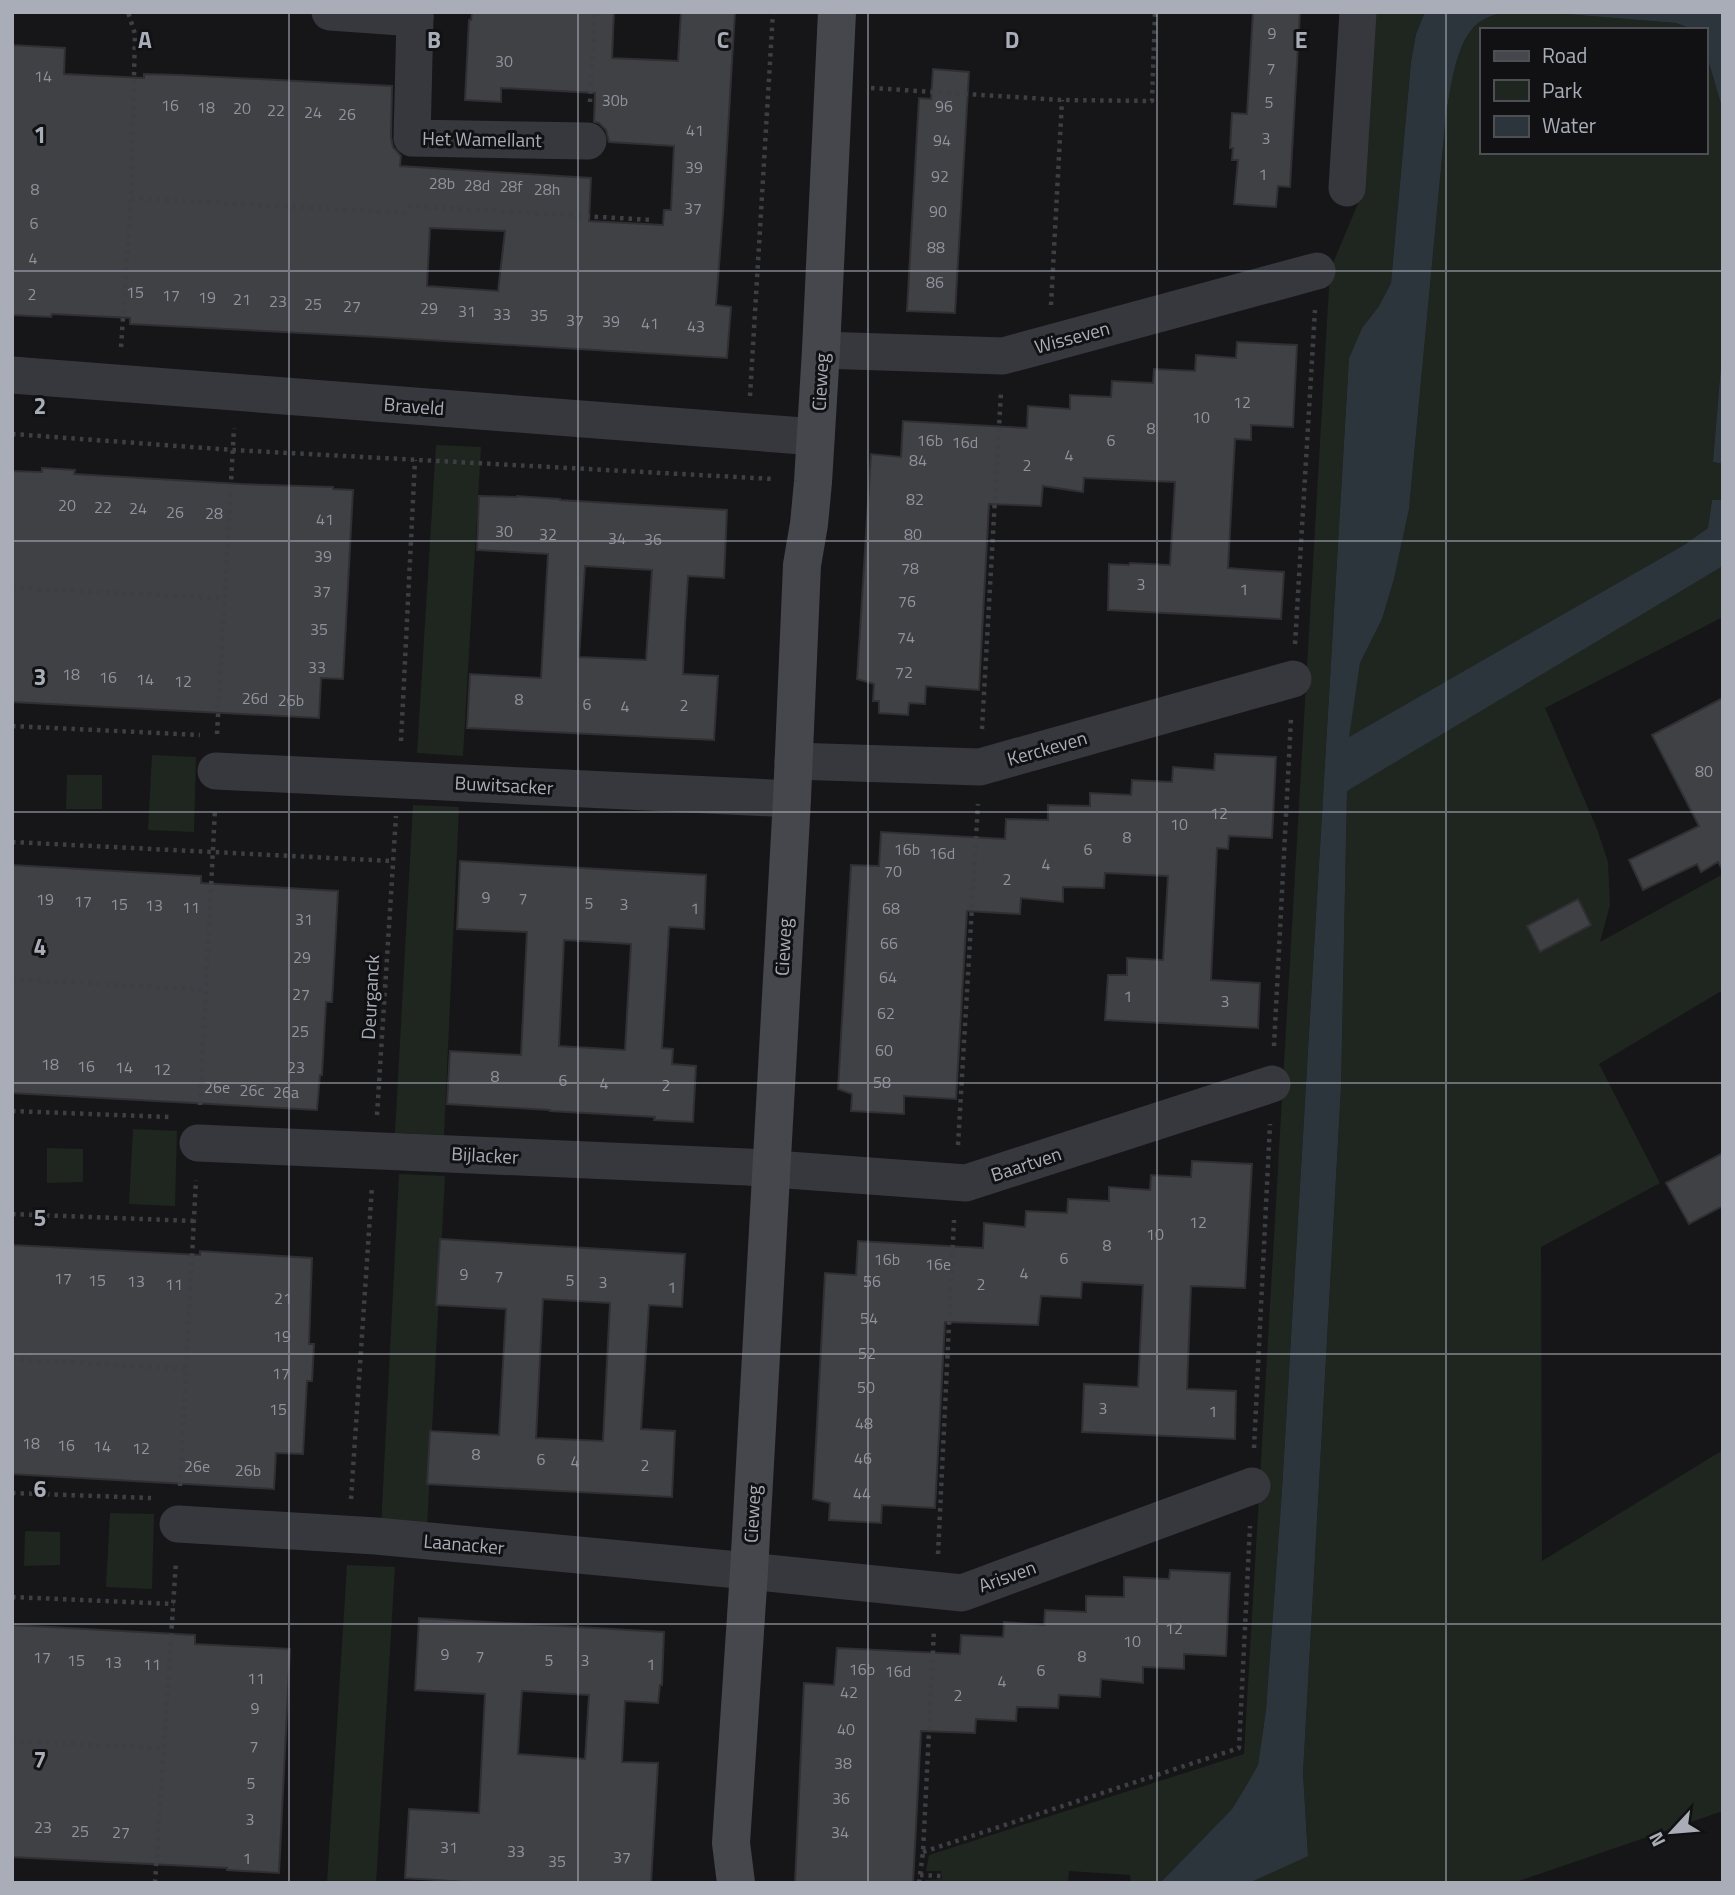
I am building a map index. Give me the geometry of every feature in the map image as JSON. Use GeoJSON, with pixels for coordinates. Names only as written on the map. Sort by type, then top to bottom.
{"type":"FeatureCollection","features":[{"type":"Feature","properties":{"kind":"street","name":"Het Wamellant"},"geometry":{"type":"LineString","coordinates":[[330,12],[415,15],[412,138],[588,141]]}},
{"type":"Feature","properties":{"kind":"street","name":"Cieweg"},"geometry":{"type":"LineString","coordinates":[[736,1883],[731,1843],[749,1571],[792,799],[802,565],[809,524],[816,437],[837,12]]}},
{"type":"Feature","properties":{"kind":"street"},"geometry":{"type":"LineString","coordinates":[[1347,188],[1358,12]]}},
{"type":"Feature","properties":{"kind":"street","name":"Wisseven"},"geometry":{"type":"LineString","coordinates":[[821,350],[1003,356],[1317,271]]}},
{"type":"Feature","properties":{"kind":"street","name":"Braveld"},"geometry":{"type":"LineString","coordinates":[[12,375],[816,437]]}},
{"type":"Feature","properties":{"kind":"street","name":"Kerckeven"},"geometry":{"type":"LineString","coordinates":[[793,761],[980,767],[1293,678]]}},
{"type":"Feature","properties":{"kind":"street","name":"Buwitsacker"},"geometry":{"type":"LineString","coordinates":[[216,771],[792,799]]}},
{"type":"Feature","properties":{"kind":"street","name":"Baartven"},"geometry":{"type":"LineString","coordinates":[[771,1168],[966,1183],[1272,1084]]}},
{"type":"Feature","properties":{"kind":"street","name":"Bijlacker"},"geometry":{"type":"LineString","coordinates":[[198,1143],[771,1168]]}},
{"type":"Feature","properties":{"kind":"street","name":"Arisven"},"geometry":{"type":"LineString","coordinates":[[749,1571],[962,1593],[1252,1486]]}},
{"type":"Feature","properties":{"kind":"street","name":"Laanacker"},"geometry":{"type":"LineString","coordinates":[[178,1524],[348,1535],[749,1571]]}},
{"type":"Feature","properties":{"kind":"path"},"geometry":{"type":"LineString","coordinates":[[118,383],[131,198],[135,34],[128,12]]}},
{"type":"Feature","properties":{"kind":"path"},"geometry":{"type":"LineString","coordinates":[[588,141],[595,12]]}},
{"type":"Feature","properties":{"kind":"path"},"geometry":{"type":"LineString","coordinates":[[748,432],[773,12]]}},
{"type":"Feature","properties":{"kind":"path"},"geometry":{"type":"LineString","coordinates":[[835,86],[1062,100],[1152,101],[1155,12]]}},
{"type":"Feature","properties":{"kind":"path"},"geometry":{"type":"LineString","coordinates":[[1048,343],[1062,100]]}},
{"type":"Feature","properties":{"kind":"path"},"geometry":{"type":"LineString","coordinates":[[131,198],[404,213],[410,206],[652,220]]}},
{"type":"Feature","properties":{"kind":"path"},"geometry":{"type":"LineString","coordinates":[[923,1852],[1239,1748],[1293,678],[1317,271]]}},
{"type":"Feature","properties":{"kind":"path"},"geometry":{"type":"LineString","coordinates":[[919,1883],[923,1852],[956,1182],[1003,356]]}},
{"type":"Feature","properties":{"kind":"path"},"geometry":{"type":"LineString","coordinates":[[12,434],[233,450],[813,482]]}},
{"type":"Feature","properties":{"kind":"path","name":"Deurganck"},"geometry":{"type":"LineString","coordinates":[[348,1535],[399,780],[415,460]]}},
{"type":"Feature","properties":{"kind":"path"},"geometry":{"type":"LineString","coordinates":[[12,588],[225,597]]}},
{"type":"Feature","properties":{"kind":"path"},"geometry":{"type":"LineString","coordinates":[[12,726],[203,735]]}},
{"type":"Feature","properties":{"kind":"path"},"geometry":{"type":"LineString","coordinates":[[12,842],[392,861]]}},
{"type":"Feature","properties":{"kind":"path"},"geometry":{"type":"LineString","coordinates":[[12,979],[207,990]]}},
{"type":"Feature","properties":{"kind":"path"},"geometry":{"type":"LineString","coordinates":[[12,1111],[173,1118]]}},
{"type":"Feature","properties":{"kind":"path"},"geometry":{"type":"LineString","coordinates":[[12,1214],[194,1221]]}},
{"type":"Feature","properties":{"kind":"path"},"geometry":{"type":"LineString","coordinates":[[12,1359],[186,1368]]}},
{"type":"Feature","properties":{"kind":"path"},"geometry":{"type":"LineString","coordinates":[[12,1493],[152,1498]]}},
{"type":"Feature","properties":{"kind":"path"},"geometry":{"type":"LineString","coordinates":[[12,1597],[174,1604]]}},
{"type":"Feature","properties":{"kind":"path"},"geometry":{"type":"LineString","coordinates":[[12,1741],[163,1748]]}},
{"type":"Feature","properties":{"kind":"path"},"geometry":{"type":"LineString","coordinates":[[920,1875],[942,1875]]}},
{"type":"Feature","properties":{"kind":"green space"},"geometry":{"type":"Polygon","coordinates":[[[1376,12],[1425,12],[1416,34],[1411,62],[1391,283],[1379,306],[1362,328],[1349,358],[1282,1490],[1266,1710],[1258,1765],[1232,1809],[1160,1883],[1131,1883],[1130,1875],[1069,1871],[1068,1883],[925,1883],[925,1880],[942,1879],[941,1871],[926,1871],[929,1855],[1244,1754],[1330,270],[1362,194],[1376,12]]]}},
{"type":"Feature","properties":{"kind":"green space"},"geometry":{"type":"Polygon","coordinates":[[[1541,12],[1676,23],[1690,28],[1480,28],[1480,154],[1707,154],[1707,56],[1723,111],[1723,341],[1713,462],[1723,464],[1723,500],[1712,500],[1708,528],[1684,545],[1348,738],[1360,663],[1382,619],[1394,579],[1409,509],[1446,115],[1453,77],[1461,49],[1474,27],[1489,17],[1541,12]]]}},
{"type":"Feature","properties":{"kind":"green space"},"geometry":{"type":"Polygon","coordinates":[[[436,445],[481,447],[463,756],[417,753],[436,445]]]}},
{"type":"Feature","properties":{"kind":"green space"},"geometry":{"type":"Polygon","coordinates":[[[1723,566],[1723,617],[1545,708],[1597,829],[1608,862],[1610,905],[1600,942],[1723,874],[1723,990],[1599,1064],[1660,1183],[1541,1247],[1542,1561],[1723,1450],[1723,1811],[1513,1883],[1249,1883],[1308,1855],[1303,1773],[1341,1087],[1347,790],[1723,566]]]}},
{"type":"Feature","properties":{"kind":"green space"},"geometry":{"type":"Polygon","coordinates":[[[152,755],[196,757],[194,832],[148,830],[152,755]]]}},
{"type":"Feature","properties":{"kind":"green space"},"geometry":{"type":"Polygon","coordinates":[[[67,775],[102,775],[102,809],[66,809],[67,775]]]}},
{"type":"Feature","properties":{"kind":"green space"},"geometry":{"type":"Polygon","coordinates":[[[413,805],[459,807],[444,1135],[395,1133],[413,805]]]}},
{"type":"Feature","properties":{"kind":"green space"},"geometry":{"type":"Polygon","coordinates":[[[133,1129],[177,1131],[175,1206],[129,1204],[133,1129]]]}},
{"type":"Feature","properties":{"kind":"green space"},"geometry":{"type":"Polygon","coordinates":[[[47,1148],[83,1149],[83,1182],[47,1183],[47,1148]]]}},
{"type":"Feature","properties":{"kind":"green space"},"geometry":{"type":"Polygon","coordinates":[[[399,1174],[445,1176],[427,1529],[381,1527],[399,1174]]]}},
{"type":"Feature","properties":{"kind":"green space"},"geometry":{"type":"Polygon","coordinates":[[[110,1513],[154,1514],[152,1589],[106,1587],[110,1513]]]}},
{"type":"Feature","properties":{"kind":"green space"},"geometry":{"type":"Polygon","coordinates":[[[25,1531],[60,1532],[60,1565],[24,1566],[25,1531]]]}},
{"type":"Feature","properties":{"kind":"green space"},"geometry":{"type":"Polygon","coordinates":[[[347,1565],[395,1567],[376,1883],[327,1883],[347,1565]]]}},
{"type":"Feature","properties":{"kind":"water"},"geometry":{"type":"Polygon","coordinates":[[[1425,12],[1510,12],[1489,17],[1474,27],[1456,63],[1446,115],[1409,509],[1394,579],[1382,619],[1360,663],[1349,737],[1684,545],[1708,528],[1712,500],[1723,500],[1723,566],[1347,791],[1341,1087],[1303,1773],[1308,1856],[1249,1883],[1160,1883],[1232,1809],[1258,1765],[1266,1710],[1282,1490],[1349,358],[1362,328],[1379,306],[1391,283],[1411,62],[1416,34],[1425,12]]]}},
{"type":"Feature","properties":{"kind":"water"},"geometry":{"type":"Polygon","coordinates":[[[1541,12],[1723,12],[1723,111],[1707,56],[1707,28],[1690,28],[1676,23],[1541,12]]]}},
{"type":"Feature","properties":{"kind":"water"},"geometry":{"type":"Polygon","coordinates":[[[1723,341],[1723,464],[1713,462],[1723,341]]]}},
{"type":"Feature","properties":{"kind":"building"},"geometry":{"type":"Polygon","coordinates":[[[472,12],[614,12],[612,58],[678,61],[681,12],[735,12],[716,305],[731,307],[727,358],[130,324],[130,318],[12,315],[12,45],[65,48],[64,74],[144,78],[144,74],[180,75],[392,86],[391,137],[393,147],[401,156],[400,166],[591,178],[589,221],[663,225],[664,210],[671,210],[674,146],[609,142],[606,130],[594,122],[595,93],[501,88],[501,102],[465,100],[472,12]],[[430,228],[427,286],[498,291],[505,231],[430,228]]]}},
{"type":"Feature","properties":{"kind":"building"},"geometry":{"type":"Polygon","coordinates":[[[1253,12],[1300,12],[1290,187],[1278,186],[1276,207],[1234,204],[1238,160],[1232,160],[1233,148],[1230,148],[1232,113],[1247,114],[1253,12]]]}},
{"type":"Feature","properties":{"kind":"building"},"geometry":{"type":"Polygon","coordinates":[[[933,69],[969,72],[955,313],[907,311],[919,98],[931,99],[933,69]]]}},
{"type":"Feature","properties":{"kind":"building"},"geometry":{"type":"Polygon","coordinates":[[[1237,342],[1297,345],[1293,427],[1251,425],[1251,440],[1235,439],[1228,568],[1284,572],[1281,619],[1108,610],[1109,564],[1170,565],[1175,482],[1084,478],[1083,492],[1043,486],[1041,506],[989,504],[979,690],[926,686],[925,704],[909,703],[908,715],[879,713],[879,701],[873,701],[874,684],[857,679],[871,454],[901,457],[903,421],[1027,428],[1028,406],[1070,409],[1070,395],[1111,397],[1112,381],[1153,383],[1154,369],[1195,371],[1196,355],[1236,358],[1237,342]]]}},
{"type":"Feature","properties":{"kind":"building"},"geometry":{"type":"Polygon","coordinates":[[[42,468],[75,470],[74,474],[353,490],[343,679],[321,678],[319,718],[12,702],[12,471],[42,472],[42,468]]]}},
{"type":"Feature","properties":{"kind":"building"},"geometry":{"type":"Polygon","coordinates":[[[479,496],[517,496],[727,510],[724,578],[688,576],[685,624],[683,674],[718,676],[714,740],[467,728],[470,674],[541,678],[548,554],[477,550],[479,496]],[[585,566],[579,657],[646,660],[652,570],[585,566]]]}},
{"type":"Feature","properties":{"kind":"building"},"geometry":{"type":"Polygon","coordinates":[[[1723,698],[1723,871],[1718,862],[1701,872],[1697,864],[1643,890],[1629,860],[1699,826],[1652,735],[1723,698]]]}},
{"type":"Feature","properties":{"kind":"building"},"geometry":{"type":"Polygon","coordinates":[[[1215,754],[1276,757],[1272,838],[1229,836],[1228,849],[1217,848],[1211,980],[1260,983],[1258,1028],[1105,1020],[1108,975],[1127,975],[1127,958],[1163,960],[1168,876],[1105,873],[1104,888],[1063,887],[1063,902],[1021,898],[1020,914],[967,911],[956,1099],[904,1096],[904,1114],[851,1111],[852,1094],[838,1089],[851,865],[879,866],[881,832],[1005,839],[1006,819],[1048,820],[1048,805],[1090,806],[1090,793],[1131,795],[1132,780],[1172,782],[1173,767],[1214,770],[1215,754]]]}},
{"type":"Feature","properties":{"kind":"building"},"geometry":{"type":"Polygon","coordinates":[[[460,861],[706,875],[704,929],[669,927],[662,1048],[673,1049],[672,1064],[696,1066],[693,1122],[654,1120],[655,1117],[447,1104],[450,1051],[521,1055],[527,932],[457,929],[460,861]],[[564,940],[559,1046],[625,1050],[631,944],[564,940]]]}},
{"type":"Feature","properties":{"kind":"building"},"geometry":{"type":"Polygon","coordinates":[[[12,865],[201,876],[201,883],[338,891],[332,1002],[326,1002],[317,1110],[12,1093],[12,865]]]}},
{"type":"Feature","properties":{"kind":"building"},"geometry":{"type":"Polygon","coordinates":[[[1578,899],[1591,925],[1540,952],[1527,926],[1578,899]]]}},
{"type":"Feature","properties":{"kind":"building"},"geometry":{"type":"Polygon","coordinates":[[[1723,1153],[1723,1206],[1689,1224],[1666,1183],[1723,1153]]]}},
{"type":"Feature","properties":{"kind":"building"},"geometry":{"type":"Polygon","coordinates":[[[1192,1161],[1252,1164],[1245,1288],[1191,1286],[1187,1389],[1236,1391],[1235,1439],[1082,1432],[1084,1384],[1138,1387],[1143,1285],[1082,1282],[1081,1298],[1041,1296],[1038,1325],[945,1322],[935,1508],[882,1505],[881,1523],[829,1520],[830,1503],[813,1499],[825,1273],[856,1275],[858,1241],[983,1248],[984,1223],[1025,1227],[1026,1211],[1067,1213],[1068,1199],[1109,1201],[1109,1187],[1150,1190],[1151,1175],[1191,1177],[1192,1161]]]}},
{"type":"Feature","properties":{"kind":"building"},"geometry":{"type":"Polygon","coordinates":[[[440,1239],[685,1254],[682,1307],[649,1305],[641,1429],[675,1431],[672,1497],[427,1484],[430,1431],[499,1435],[506,1309],[436,1305],[440,1239]],[[543,1299],[536,1438],[603,1441],[610,1303],[543,1299]]]}},
{"type":"Feature","properties":{"kind":"building"},"geometry":{"type":"Polygon","coordinates":[[[12,1245],[200,1255],[200,1251],[312,1258],[309,1344],[314,1344],[312,1381],[307,1381],[303,1454],[276,1453],[274,1489],[12,1474],[12,1245]]]}},
{"type":"Feature","properties":{"kind":"building"},"geometry":{"type":"Polygon","coordinates":[[[1170,1570],[1230,1573],[1226,1656],[1184,1654],[1184,1669],[1143,1667],[1143,1683],[1101,1679],[1100,1697],[1059,1695],[1058,1708],[1017,1707],[1016,1721],[976,1719],[975,1733],[921,1731],[913,1883],[795,1883],[804,1683],[834,1685],[837,1648],[960,1654],[961,1635],[1003,1637],[1004,1622],[1044,1625],[1045,1610],[1086,1612],[1086,1596],[1124,1597],[1124,1577],[1169,1579],[1170,1570]]]}},
{"type":"Feature","properties":{"kind":"building"},"geometry":{"type":"Polygon","coordinates":[[[419,1618],[664,1632],[662,1685],[658,1703],[625,1701],[622,1762],[658,1763],[651,1883],[482,1883],[405,1878],[409,1809],[479,1813],[485,1694],[415,1690],[419,1618]],[[522,1691],[518,1754],[585,1759],[589,1695],[522,1691]]]}},
{"type":"Feature","properties":{"kind":"building"},"geometry":{"type":"Polygon","coordinates":[[[12,1625],[195,1635],[195,1644],[290,1649],[279,1873],[12,1857],[12,1625]]]}}]}
